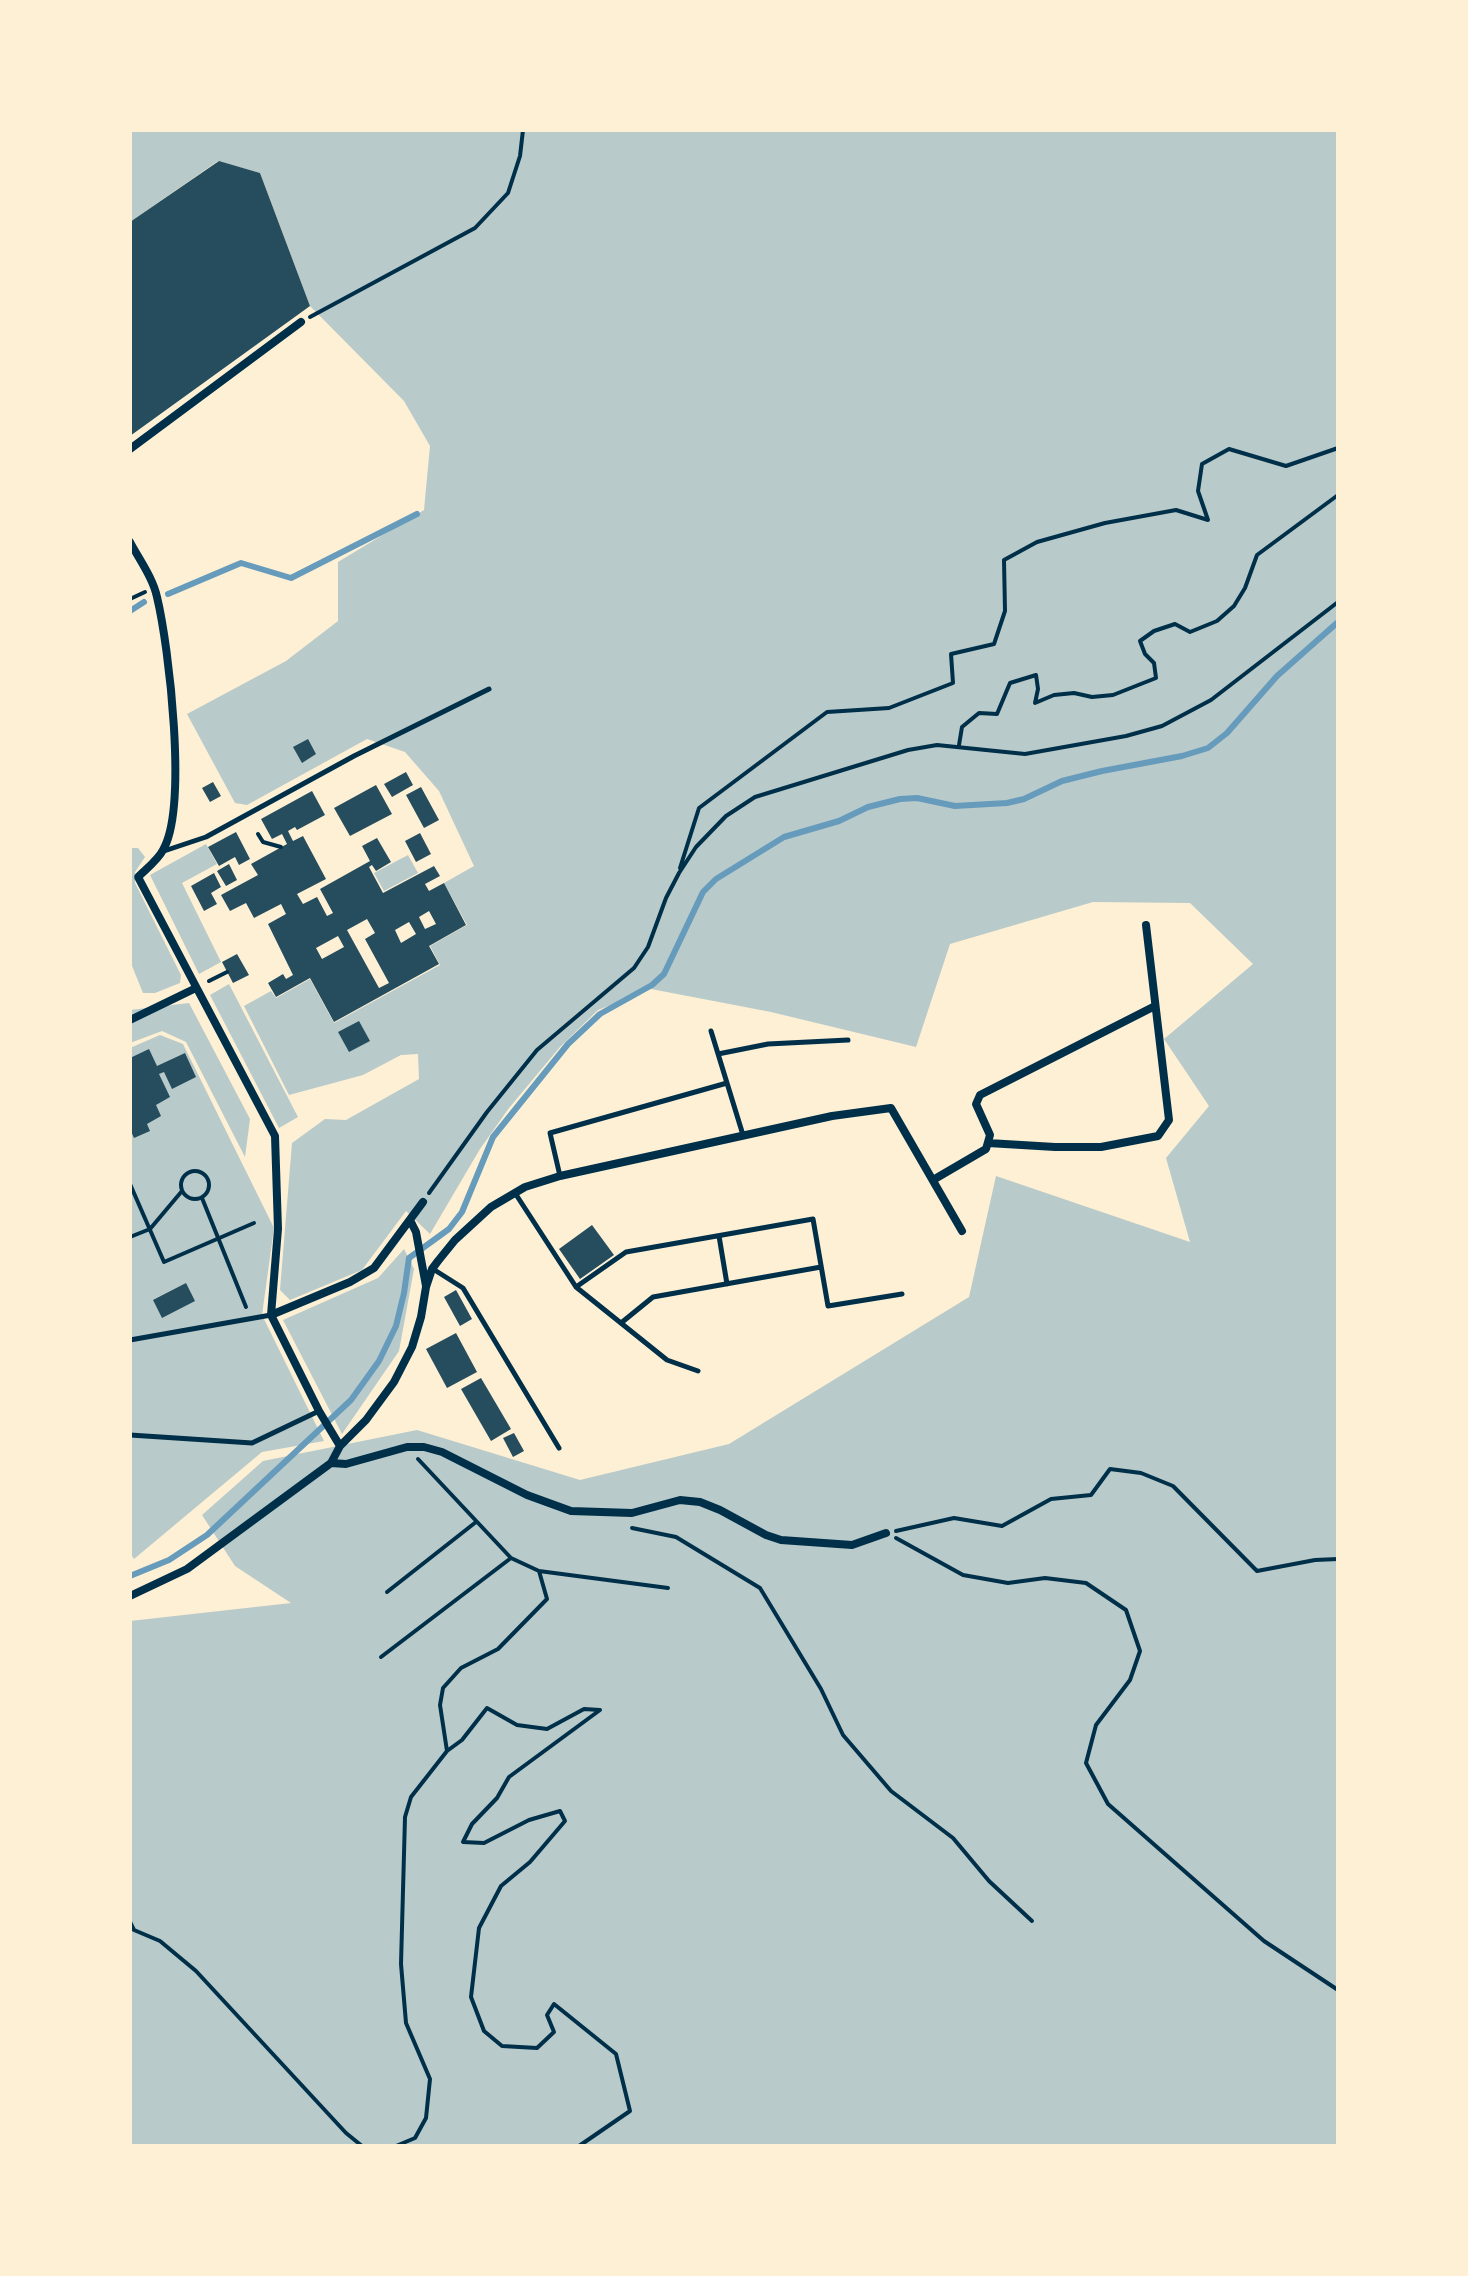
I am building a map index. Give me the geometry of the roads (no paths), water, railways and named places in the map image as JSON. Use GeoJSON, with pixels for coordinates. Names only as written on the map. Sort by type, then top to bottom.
{"type":"FeatureCollection","features":[{"type":"Feature","properties":{"kind":"street"},"geometry":{"type":"LineString","coordinates":[[130,449],[301,322]]}},
{"type":"Feature","properties":{"kind":"street"},"geometry":{"type":"LineString","coordinates":[[130,542],[157,595],[171,693],[176,762],[172,828],[163,852],[138,877],[275,1136],[278,1229],[271,1315],[340,1446]]}},
{"type":"Feature","properties":{"kind":"street"},"geometry":{"type":"LineString","coordinates":[[988,1143],[1101,1147],[1158,1136],[1169,1120],[1146,925]]}},
{"type":"Feature","properties":{"kind":"street"},"geometry":{"type":"LineString","coordinates":[[130,1020],[196,988]]}},
{"type":"Feature","properties":{"kind":"street"},"geometry":{"type":"LineString","coordinates":[[933,1180],[986,1149],[990,1135],[976,1104],[980,1095],[1155,1006]]}},
{"type":"Feature","properties":{"kind":"street"},"geometry":{"type":"LineString","coordinates":[[130,1596],[187,1569],[331,1463],[340,1446],[366,1420],[394,1382],[412,1347],[432,1269],[455,1240],[491,1207],[515,1193],[560,1176],[832,1116],[891,1108],[962,1231]]}},
{"type":"Feature","properties":{"kind":"street"},"geometry":{"type":"LineString","coordinates":[[271,1315],[350,1282],[374,1268],[423,1202]]}},
{"type":"Feature","properties":{"kind":"street"},"geometry":{"type":"LineString","coordinates":[[410,1220],[416,1232],[426,1287]]}},
{"type":"Feature","properties":{"kind":"street"},"geometry":{"type":"LineString","coordinates":[[331,1463],[346,1464],[407,1447],[442,1452],[502,1483],[571,1511],[632,1513],[680,1500],[700,1502],[781,1540],[852,1545],[886,1533]]}},
{"type":"Feature","properties":{"kind":"lane"},"geometry":{"type":"LineString","coordinates":[[163,852],[206,837],[354,756],[489,689]]}},
{"type":"Feature","properties":{"kind":"lane"},"geometry":{"type":"LineString","coordinates":[[711,1031],[743,1135]]}},
{"type":"Feature","properties":{"kind":"lane"},"geometry":{"type":"LineString","coordinates":[[718,1054],[768,1044],[848,1040]]}},
{"type":"Feature","properties":{"kind":"lane"},"geometry":{"type":"LineString","coordinates":[[560,1176],[550,1133],[727,1083]]}},
{"type":"Feature","properties":{"kind":"lane"},"geometry":{"type":"LineString","coordinates":[[515,1193],[576,1287],[667,1360],[698,1371]]}},
{"type":"Feature","properties":{"kind":"lane"},"geometry":{"type":"LineString","coordinates":[[576,1287],[626,1252],[813,1219],[828,1306],[902,1294]]}},
{"type":"Feature","properties":{"kind":"lane"},"geometry":{"type":"LineString","coordinates":[[719,1236],[727,1284]]}},
{"type":"Feature","properties":{"kind":"lane"},"geometry":{"type":"LineString","coordinates":[[621,1323],[653,1297],[821,1267]]}},
{"type":"Feature","properties":{"kind":"lane"},"geometry":{"type":"LineString","coordinates":[[432,1269],[463,1288],[559,1448]]}},
{"type":"Feature","properties":{"kind":"lane"},"geometry":{"type":"LineString","coordinates":[[130,1340],[271,1315]]}},
{"type":"Feature","properties":{"kind":"lane"},"geometry":{"type":"LineString","coordinates":[[130,1435],[252,1443],[319,1411]]}},
{"type":"Feature","properties":{"kind":"waterway"},"geometry":{"type":"LineString","coordinates":[[168,594],[241,563],[291,578],[417,514]]}},
{"type":"Feature","properties":{"kind":"waterway"},"geometry":{"type":"LineString","coordinates":[[130,611],[144,602]]}},
{"type":"Feature","properties":{"kind":"waterway"},"geometry":{"type":"LineString","coordinates":[[130,1576],[169,1560],[207,1535],[351,1400],[379,1361],[396,1326],[409,1258],[449,1229],[462,1212],[493,1137],[568,1044],[600,1014],[652,985],[664,974],[703,892],[716,879],[784,837],[839,821],[868,807],[917,798],[955,806],[1007,803],[1024,799],[1062,781],[1208,748],[1227,733],[1277,676],[1338,622]]}}]}
